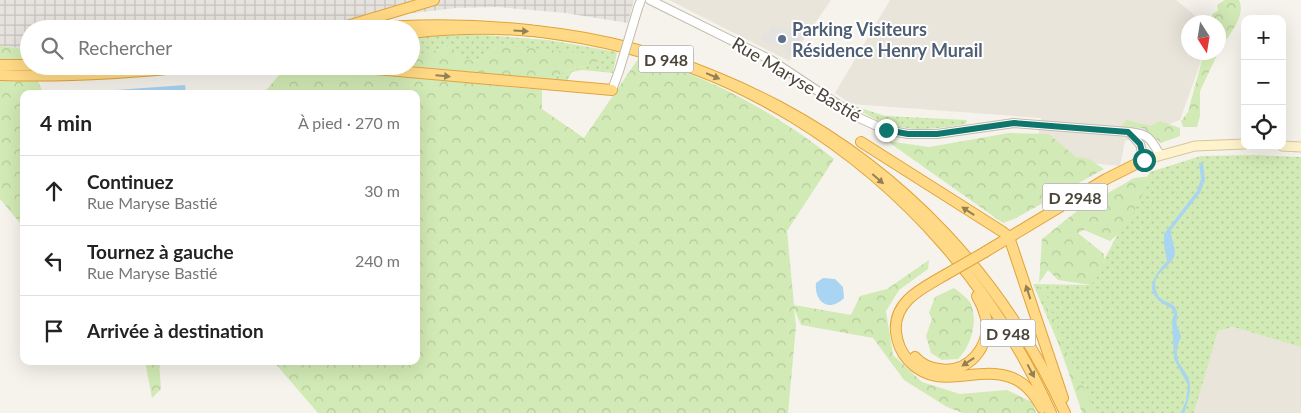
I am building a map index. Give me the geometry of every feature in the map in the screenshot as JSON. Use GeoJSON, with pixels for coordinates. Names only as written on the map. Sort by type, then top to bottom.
{"type":"FeatureCollection","features":[{"type":"Feature","properties":{"kind":"highway"},"geometry":{"type":"LineString","coordinates":[[367,20],[434,0]]}},
{"type":"Feature","properties":{"kind":"highway"},"geometry":{"type":"LineString","coordinates":[[419,20],[487,17]]}},
{"type":"Feature","properties":{"kind":"highway","name":"D 948"},"geometry":{"type":"LineString","coordinates":[[420,32],[473,29],[525,31],[578,37],[646,52],[703,72],[752,94],[797,119],[840,148],[899,197],[955,258],[1013,340],[1035,379],[1051,413]]}},
{"type":"Feature","properties":{"kind":"highway","name":"D 948"},"geometry":{"type":"LineString","coordinates":[[623,34],[641,38]]}},
{"type":"Feature","properties":{"kind":"highway"},"geometry":{"type":"LineString","coordinates":[[0,65],[20,65]]}},
{"type":"Feature","properties":{"kind":"highway"},"geometry":{"type":"LineString","coordinates":[[420,73],[612,90]]}},
{"type":"Feature","properties":{"kind":"highway"},"geometry":{"type":"LineString","coordinates":[[0,75],[59,75]]}},
{"type":"Feature","properties":{"kind":"highway","name":"D 948"},"geometry":{"type":"LineString","coordinates":[[1008,237],[1003,232],[849,137],[906,187],[939,221],[970,258],[1019,327],[1066,413]]}},
{"type":"Feature","properties":{"kind":"highway","name":"D 2948"},"geometry":{"type":"LineString","coordinates":[[1008,237],[1106,179],[1144,160]]}},
{"type":"Feature","properties":{"kind":"highway"},"geometry":{"type":"LineString","coordinates":[[1045,413],[1029,388],[1009,377],[990,374],[940,376],[922,371],[910,362],[900,348],[897,337],[896,326],[901,307],[918,291],[1008,237],[1061,388],[1066,413]]}},
{"type":"Feature","properties":{"kind":"highway"},"geometry":{"type":"LineString","coordinates":[[918,291],[906,310],[902,326],[903,338],[913,356],[924,364],[941,369],[960,368],[971,361],[981,350],[984,342],[986,318],[978,299],[955,258]]}},
{"type":"Feature","properties":{"kind":"main road","name":"D 2948"},"geometry":{"type":"LineString","coordinates":[[1144,160],[1195,146],[1241,144]]}},
{"type":"Feature","properties":{"kind":"main road"},"geometry":{"type":"LineString","coordinates":[[1286,146],[1301,147]]}},
{"type":"Feature","properties":{"kind":"street","name":"Rue Maryse Bastié"},"geometry":{"type":"LineString","coordinates":[[650,0],[771,60],[857,117],[886,130],[908,134],[937,134],[1014,123],[1128,132],[1145,135],[1152,141],[1160,155]]}},
{"type":"Feature","properties":{"kind":"street"},"geometry":{"type":"LineString","coordinates":[[612,90],[639,4]]}},
{"type":"Feature","properties":{"kind":"street"},"geometry":{"type":"LineString","coordinates":[[1128,132],[1140,144],[1144,160]]}},
{"type":"Feature","properties":{"kind":"shaded area"},"geometry":{"type":"Polygon","coordinates":[[[0,0],[634,0],[628,23],[565,13],[498,7],[456,8],[405,14],[375,20],[20,20],[20,48],[0,46],[0,0]]]}},
{"type":"Feature","properties":{"kind":"shaded area"},"geometry":{"type":"Polygon","coordinates":[[[669,0],[831,0],[789,61],[669,0]]]}},
{"type":"Feature","properties":{"kind":"shaded area"},"geometry":{"type":"Polygon","coordinates":[[[890,0],[1176,0],[1194,15],[1181,15],[1181,60],[1201,60],[1180,120],[1125,141],[1120,166],[1077,162],[1038,136],[1041,118],[851,104],[835,93],[890,0]]]}},
{"type":"Feature","properties":{"kind":"shaded area","name":"Parking Visiteurs Résidence Henry Murail"},"geometry":{"type":"Polygon","coordinates":[[[771,26],[805,33],[790,55],[781,46],[762,42],[762,34],[769,35],[771,26]]]}},
{"type":"Feature","properties":{"kind":"shaded area"},"geometry":{"type":"Polygon","coordinates":[[[1233,327],[1301,347],[1301,413],[1194,413],[1218,331],[1233,327]]]}},
{"type":"Feature","properties":{"kind":"green space"},"geometry":{"type":"Polygon","coordinates":[[[1225,0],[1239,0],[1241,6],[1238,20],[1226,40],[1226,15],[1212,15],[1218,11],[1217,5],[1225,0]]]}},
{"type":"Feature","properties":{"kind":"green space"},"geometry":{"type":"Polygon","coordinates":[[[470,34],[548,40],[617,52],[613,73],[582,70],[572,72],[567,81],[550,80],[568,70],[590,65],[500,45],[476,61],[462,59],[451,46],[420,55],[420,35],[470,34]]]}},
{"type":"Feature","properties":{"kind":"green space"},"geometry":{"type":"Polygon","coordinates":[[[500,45],[602,55],[600,61],[568,70],[550,80],[420,67],[420,55],[451,46],[462,59],[476,61],[500,45]]]}},
{"type":"Feature","properties":{"kind":"green space"},"geometry":{"type":"Polygon","coordinates":[[[0,46],[20,48],[20,75],[36,75],[42,90],[20,90],[20,223],[0,199],[0,46]]]}},
{"type":"Feature","properties":{"kind":"green space"},"geometry":{"type":"Polygon","coordinates":[[[638,59],[682,71],[702,79],[762,109],[800,133],[834,159],[787,231],[794,305],[851,315],[860,296],[887,289],[929,260],[928,269],[899,290],[886,311],[893,355],[922,382],[960,394],[1007,390],[1032,402],[1036,413],[963,413],[947,407],[904,380],[873,338],[801,325],[794,308],[796,326],[788,413],[318,413],[276,365],[420,365],[420,90],[266,90],[279,75],[386,75],[542,90],[542,109],[584,138],[638,59]]]}},
{"type":"Feature","properties":{"kind":"green space"},"geometry":{"type":"Polygon","coordinates":[[[1202,60],[1215,60],[1200,91],[1200,116],[1197,127],[1183,127],[1181,121],[1188,112],[1202,60]]]}},
{"type":"Feature","properties":{"kind":"green space"},"geometry":{"type":"Polygon","coordinates":[[[854,106],[885,116],[967,120],[966,124],[951,127],[907,128],[880,121],[854,106]]]}},
{"type":"Feature","properties":{"kind":"green space"},"geometry":{"type":"Polygon","coordinates":[[[1126,120],[1151,126],[1160,121],[1180,128],[1180,136],[1161,143],[1143,128],[1121,127],[1126,120]]]}},
{"type":"Feature","properties":{"kind":"green space"},"geometry":{"type":"Polygon","coordinates":[[[1009,133],[1049,134],[1076,157],[1089,159],[1104,169],[1014,219],[1003,223],[887,141],[929,147],[1009,133]]]}},
{"type":"Feature","properties":{"kind":"green space"},"geometry":{"type":"Polygon","coordinates":[[[1254,155],[1301,157],[1301,347],[1233,327],[1218,331],[1194,413],[1088,413],[1033,284],[1091,285],[1150,172],[1201,156],[1254,155]]]}},
{"type":"Feature","properties":{"kind":"green space"},"geometry":{"type":"Polygon","coordinates":[[[1152,176],[1126,227],[1110,241],[1084,230],[1078,233],[1104,254],[1105,267],[1091,285],[1058,280],[1048,270],[1039,283],[1042,239],[1077,211],[1134,178],[1152,176]]]}},
{"type":"Feature","properties":{"kind":"green space"},"geometry":{"type":"Polygon","coordinates":[[[1044,287],[1062,342],[1096,413],[1082,413],[1039,288],[1044,287]]]}},
{"type":"Feature","properties":{"kind":"green space"},"geometry":{"type":"Polygon","coordinates":[[[954,288],[966,297],[971,304],[974,319],[972,334],[963,354],[958,359],[942,360],[931,353],[926,336],[932,319],[929,313],[935,297],[954,288]]]}},
{"type":"Feature","properties":{"kind":"green space"},"geometry":{"type":"Polygon","coordinates":[[[146,365],[159,365],[161,389],[152,398],[146,365]]]}},
{"type":"Feature","properties":{"kind":"water"},"geometry":{"type":"Polygon","coordinates":[[[185,85],[186,90],[116,90],[185,85]]]}},
{"type":"Feature","properties":{"kind":"water"},"geometry":{"type":"Polygon","coordinates":[[[1199,163],[1203,163],[1205,180],[1200,193],[1171,230],[1175,251],[1174,257],[1157,277],[1155,286],[1158,296],[1173,305],[1177,312],[1177,324],[1181,337],[1177,353],[1178,359],[1189,380],[1190,386],[1184,413],[1181,413],[1186,401],[1188,385],[1174,359],[1172,320],[1174,314],[1171,308],[1156,298],[1152,287],[1153,281],[1167,261],[1164,234],[1197,191],[1201,179],[1199,163]]]}},
{"type":"Feature","properties":{"kind":"water"},"geometry":{"type":"Polygon","coordinates":[[[823,278],[835,279],[843,287],[844,298],[833,305],[828,305],[820,300],[817,295],[816,283],[823,278]]]}},
{"type":"Feature","properties":{"kind":"place","name":"Parking Visiteurs Résidence Henry Murail"},"geometry":{"type":"Point","coordinates":[782,39]}},
{"type":"Feature","properties":{"kind":"route"},"geometry":{"type":"LineString","coordinates":[[886,130],[922,135],[1014,123],[1128,132],[1140,144],[1144,160]]}}]}
